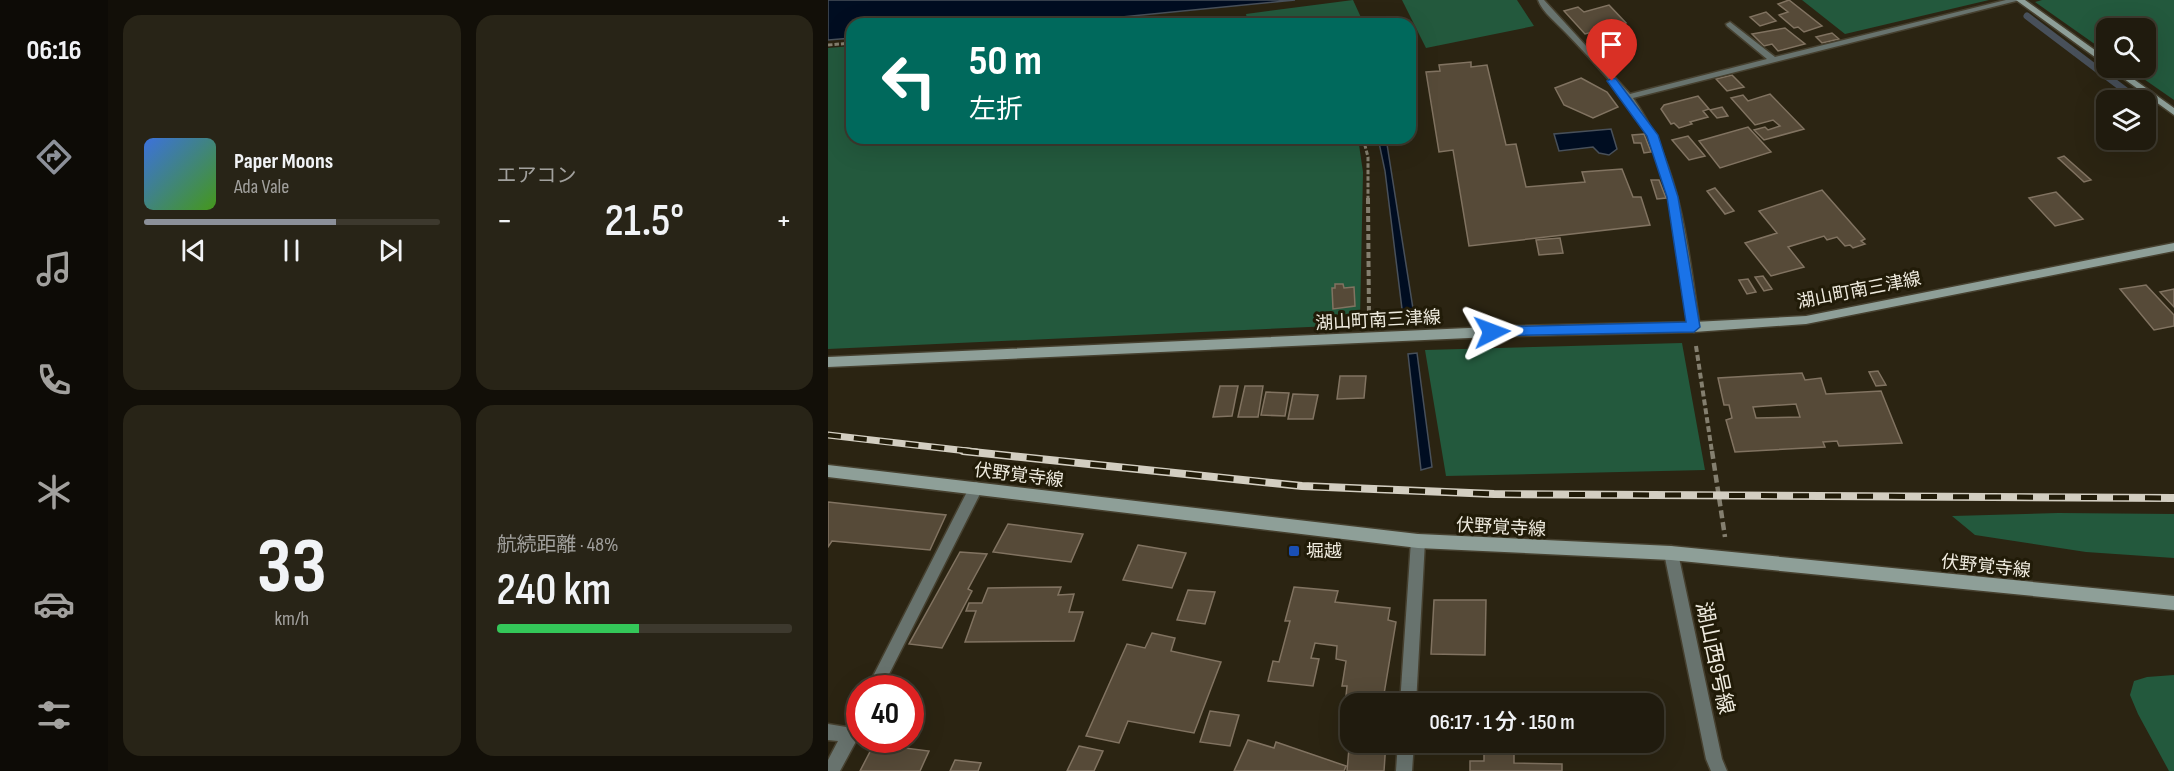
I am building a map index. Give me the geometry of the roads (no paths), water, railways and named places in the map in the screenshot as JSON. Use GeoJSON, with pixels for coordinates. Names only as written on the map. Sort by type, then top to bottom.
{"type":"FeatureCollection","features":[{"type":"Feature","properties":{"kind":"street"},"geometry":{"type":"LineString","coordinates":[[1626,97],[1772,59],[2018,0],[2096,55]]}},
{"type":"Feature","properties":{"kind":"street"},"geometry":{"type":"LineString","coordinates":[[1541,1],[1626,97],[1653,135],[1673,197],[1694,327]]}},
{"type":"Feature","properties":{"kind":"street"},"geometry":{"type":"LineString","coordinates":[[1730,24],[1772,59]]}},
{"type":"Feature","properties":{"kind":"street"},"geometry":{"type":"LineString","coordinates":[[2127,78],[2174,112]]}},
{"type":"Feature","properties":{"kind":"street","name":"湖山町南三津線"},"geometry":{"type":"LineString","coordinates":[[828,362],[1513,331],[1694,327],[1806,320],[2174,247]]}},
{"type":"Feature","properties":{"kind":"street","name":"伏野覚寺線"},"geometry":{"type":"LineString","coordinates":[[828,471],[1418,542],[1671,553],[2174,603]]}},
{"type":"Feature","properties":{"kind":"street"},"geometry":{"type":"LineString","coordinates":[[881,675],[976,488]]}},
{"type":"Feature","properties":{"kind":"street"},"geometry":{"type":"LineString","coordinates":[[1409,693],[1418,542]]}},
{"type":"Feature","properties":{"kind":"street","name":"湖山西9号線"},"geometry":{"type":"LineString","coordinates":[[1671,553],[1714,759],[1719,771]]}},
{"type":"Feature","properties":{"kind":"street"},"geometry":{"type":"LineString","coordinates":[[828,732],[846,734]]}},
{"type":"Feature","properties":{"kind":"street"},"geometry":{"type":"LineString","coordinates":[[831,771],[846,743]]}},
{"type":"Feature","properties":{"kind":"street"},"geometry":{"type":"LineString","coordinates":[[1404,771],[1405,753]]}},
{"type":"Feature","properties":{"kind":"water"},"geometry":{"type":"Polygon","coordinates":[[[828,0],[1295,0],[1111,18],[846,18],[846,38],[828,40],[828,0]]]}},
{"type":"Feature","properties":{"kind":"water"},"geometry":{"type":"Polygon","coordinates":[[[1611,129],[1617,149],[1609,155],[1599,153],[1593,147],[1559,151],[1554,134],[1611,129]]]}},
{"type":"Feature","properties":{"kind":"water"},"geometry":{"type":"Polygon","coordinates":[[[1379,144],[1387,144],[1414,315],[1403,317],[1385,171],[1379,144]]]}},
{"type":"Feature","properties":{"kind":"water"},"geometry":{"type":"Polygon","coordinates":[[[1417,353],[1432,467],[1421,470],[1408,354],[1417,353]]]}},
{"type":"Feature","properties":{"kind":"waterway"},"geometry":{"type":"LineString","coordinates":[[2027,16],[2125,90]]}},
{"type":"Feature","properties":{"kind":"railway"},"geometry":{"type":"LineString","coordinates":[[828,435],[976,452]]}},
{"type":"Feature","properties":{"kind":"railway"},"geometry":{"type":"LineString","coordinates":[[963,451],[1302,486],[1494,494],[2174,498]]}},
{"type":"Feature","properties":{"kind":"place","name":"堀越"},"geometry":{"type":"Point","coordinates":[1294,551]}}]}
